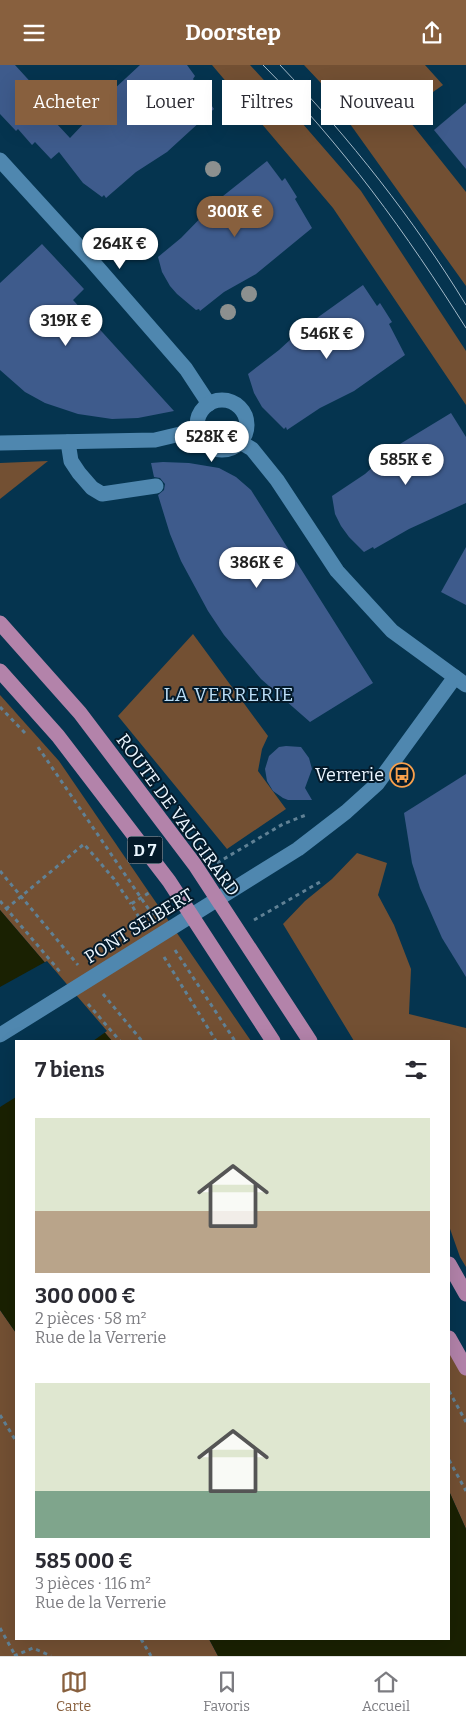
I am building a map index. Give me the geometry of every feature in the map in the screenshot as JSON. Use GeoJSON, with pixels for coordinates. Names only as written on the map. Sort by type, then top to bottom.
{"type":"FeatureCollection","features":[{"type":"Feature","properties":{"kind":"main road","name":"ROUTE DE VAUGIRARD"},"geometry":{"type":"LineString","coordinates":[[0,623],[80,713],[195,865],[309,1040]]}},
{"type":"Feature","properties":{"kind":"main road","name":"D 7"},"geometry":{"type":"LineString","coordinates":[[0,671],[58,736],[169,881],[272,1040]]}},
{"type":"Feature","properties":{"kind":"main road"},"geometry":{"type":"LineString","coordinates":[[450,1266],[466,1294]]}},
{"type":"Feature","properties":{"kind":"main road"},"geometry":{"type":"LineString","coordinates":[[450,1340],[466,1368]]}},
{"type":"Feature","properties":{"kind":"street"},"geometry":{"type":"LineString","coordinates":[[0,160],[92,261],[186,369],[209,404]]}},
{"type":"Feature","properties":{"kind":"street"},"geometry":{"type":"LineString","coordinates":[[229,401],[238,406],[244,414],[247,424],[245,434],[232,449],[221,450],[210,447],[202,440],[198,430],[199,415],[209,404],[229,401]]}},
{"type":"Feature","properties":{"kind":"street"},"geometry":{"type":"LineString","coordinates":[[0,443],[155,439],[198,430]]}},
{"type":"Feature","properties":{"kind":"street"},"geometry":{"type":"LineString","coordinates":[[68,442],[71,461],[92,488],[102,494],[156,486]]}},
{"type":"Feature","properties":{"kind":"street"},"geometry":{"type":"LineString","coordinates":[[240,442],[252,449],[278,480],[337,571],[392,631],[461,681]]}},
{"type":"Feature","properties":{"kind":"street","name":"PONT SEIBERT"},"geometry":{"type":"LineString","coordinates":[[0,1035],[298,849],[346,812],[378,784],[461,681]]}},
{"type":"Feature","properties":{"kind":"path"},"geometry":{"type":"LineString","coordinates":[[0,707],[30,739]]}},
{"type":"Feature","properties":{"kind":"path"},"geometry":{"type":"LineString","coordinates":[[36,745],[157,921]]}},
{"type":"Feature","properties":{"kind":"path"},"geometry":{"type":"LineString","coordinates":[[214,865],[283,824],[310,814]]}},
{"type":"Feature","properties":{"kind":"path"},"geometry":{"type":"LineString","coordinates":[[6,909],[84,844],[114,879],[146,928]]}},
{"type":"Feature","properties":{"kind":"path"},"geometry":{"type":"LineString","coordinates":[[0,871],[78,965]]}},
{"type":"Feature","properties":{"kind":"path"},"geometry":{"type":"LineString","coordinates":[[237,931],[320,882]]}},
{"type":"Feature","properties":{"kind":"path"},"geometry":{"type":"LineString","coordinates":[[131,904],[141,897]]}},
{"type":"Feature","properties":{"kind":"path"},"geometry":{"type":"LineString","coordinates":[[172,945],[234,1040]]}},
{"type":"Feature","properties":{"kind":"path"},"geometry":{"type":"LineString","coordinates":[[161,952],[215,1040]]}},
{"type":"Feature","properties":{"kind":"path"},"geometry":{"type":"LineString","coordinates":[[98,988],[141,1040]]}},
{"type":"Feature","properties":{"kind":"path"},"geometry":{"type":"LineString","coordinates":[[450,1393],[466,1422]]}},
{"type":"Feature","properties":{"kind":"path"},"geometry":{"type":"LineString","coordinates":[[0,1415],[15,1439]]}},
{"type":"Feature","properties":{"kind":"path"},"geometry":{"type":"LineString","coordinates":[[450,1462],[466,1491]]}},
{"type":"Feature","properties":{"kind":"path"},"geometry":{"type":"LineString","coordinates":[[0,1628],[14,1656],[33,1648],[51,1656]]}},
{"type":"Feature","properties":{"kind":"path"},"geometry":{"type":"LineString","coordinates":[[141,1640],[151,1656]]}},
{"type":"Feature","properties":{"kind":"shaded area"},"geometry":{"type":"Polygon","coordinates":[[[212,65],[250,65],[264,80],[225,80],[212,65]]]}},
{"type":"Feature","properties":{"kind":"shaded area"},"geometry":{"type":"Polygon","coordinates":[[[304,65],[425,65],[443,85],[433,92],[433,80],[321,80],[321,83],[304,65]]]}},
{"type":"Feature","properties":{"kind":"shaded area"},"geometry":{"type":"Polygon","coordinates":[[[263,125],[304,125],[361,191],[466,351],[466,405],[333,208],[263,125]]]}},
{"type":"Feature","properties":{"kind":"shaded area"},"geometry":{"type":"Polygon","coordinates":[[[351,125],[413,125],[466,192],[466,286],[351,125]]]}},
{"type":"Feature","properties":{"kind":"shaded area"},"geometry":{"type":"Polygon","coordinates":[[[48,461],[0,499],[0,463],[48,461]]]}},
{"type":"Feature","properties":{"kind":"shaded area"},"geometry":{"type":"Polygon","coordinates":[[[193,634],[268,736],[262,749],[258,771],[286,809],[227,849],[118,716],[193,634]]]}},
{"type":"Feature","properties":{"kind":"shaded area"},"geometry":{"type":"Polygon","coordinates":[[[0,695],[59,761],[250,1040],[111,1040],[0,910],[0,695]]]}},
{"type":"Feature","properties":{"kind":"shaded area"},"geometry":{"type":"Polygon","coordinates":[[[357,853],[387,863],[378,895],[394,925],[411,969],[409,1014],[466,1028],[466,1267],[460,1257],[450,1229],[450,1040],[353,1040],[283,924],[305,901],[332,879],[357,853]]]}},
{"type":"Feature","properties":{"kind":"shaded area"},"geometry":{"type":"Polygon","coordinates":[[[0,910],[111,1040],[15,1040],[15,1332],[0,1310],[0,910]]]}},
{"type":"Feature","properties":{"kind":"shaded area"},"geometry":{"type":"Polygon","coordinates":[[[0,1310],[15,1332],[15,1640],[210,1640],[218,1656],[0,1656],[0,1310]]]}},
{"type":"Feature","properties":{"kind":"shaded area"},"geometry":{"type":"Polygon","coordinates":[[[450,1343],[466,1369],[466,1529],[450,1493],[450,1343]]]}},
{"type":"Feature","properties":{"kind":"shaded area"},"geometry":{"type":"Polygon","coordinates":[[[450,1493],[466,1529],[466,1656],[218,1656],[210,1640],[450,1640],[450,1493]]]}},
{"type":"Feature","properties":{"kind":"pier"},"geometry":{"type":"Polygon","coordinates":[[[47,961],[107,1031],[94,1040],[15,1040],[15,1098],[0,1107],[0,987],[47,961]]]}},
{"type":"Feature","properties":{"kind":"building"},"geometry":{"type":"Polygon","coordinates":[[[0,65],[15,65],[29,80],[15,80],[15,125],[58,125],[70,138],[82,125],[117,125],[117,86],[140,65],[187,65],[195,76],[194,80],[127,80],[127,125],[197,125],[167,152],[136,172],[106,198],[83,183],[59,152],[51,159],[35,142],[32,145],[18,129],[16,131],[0,114],[0,65]]]}},
{"type":"Feature","properties":{"kind":"building"},"geometry":{"type":"Polygon","coordinates":[[[466,103],[466,169],[434,130],[466,103]]]}},
{"type":"Feature","properties":{"kind":"building"},"geometry":{"type":"Polygon","coordinates":[[[267,161],[282,181],[285,178],[297,197],[295,199],[312,228],[256,274],[224,292],[200,311],[199,309],[196,310],[170,286],[162,272],[158,257],[181,238],[218,200],[267,161]]]}},
{"type":"Feature","properties":{"kind":"building"},"geometry":{"type":"Polygon","coordinates":[[[42,244],[84,289],[73,300],[174,411],[138,418],[112,419],[78,414],[45,403],[25,392],[0,370],[0,283],[42,244]]]}},
{"type":"Feature","properties":{"kind":"building"},"geometry":{"type":"Polygon","coordinates":[[[363,285],[377,306],[380,303],[392,322],[389,324],[405,355],[354,391],[320,408],[287,430],[286,427],[284,429],[262,407],[254,393],[248,374],[303,328],[363,285]]]}},
{"type":"Feature","properties":{"kind":"building"},"geometry":{"type":"Polygon","coordinates":[[[451,413],[466,437],[466,503],[409,529],[374,549],[373,547],[364,552],[341,526],[335,514],[332,496],[365,474],[395,447],[451,413]]]}},
{"type":"Feature","properties":{"kind":"building"},"geometry":{"type":"Polygon","coordinates":[[[151,463],[189,463],[219,468],[236,477],[251,490],[373,683],[310,722],[261,679],[224,635],[208,611],[181,561],[170,534],[158,495],[164,490],[165,484],[160,478],[154,477],[151,463]]]}},
{"type":"Feature","properties":{"kind":"building"},"geometry":{"type":"Polygon","coordinates":[[[466,547],[466,605],[441,592],[466,547]]]}},
{"type":"Feature","properties":{"kind":"building"},"geometry":{"type":"Polygon","coordinates":[[[279,747],[301,747],[309,758],[312,769],[305,788],[312,800],[288,800],[283,798],[273,791],[267,781],[265,769],[269,756],[279,747]]]}},
{"type":"Feature","properties":{"kind":"building"},"geometry":{"type":"Polygon","coordinates":[[[466,774],[466,977],[442,938],[420,888],[412,863],[404,813],[466,774]]]}},
{"type":"Feature","properties":{"kind":"tram line"},"geometry":{"type":"LineString","coordinates":[[263,65],[320,126],[372,191],[397,224],[466,328]]}},
{"type":"Feature","properties":{"kind":"tram line"},"geometry":{"type":"LineString","coordinates":[[280,65],[331,121],[379,180],[424,241],[466,305]]}},
{"type":"Feature","properties":{"kind":"place","name":"Verrerie"},"geometry":{"type":"Point","coordinates":[402,775]}},
{"type":"Feature","properties":{"kind":"district","name":"LA VERRERIE"},"geometry":{"type":"Point","coordinates":[229,694]}}]}
